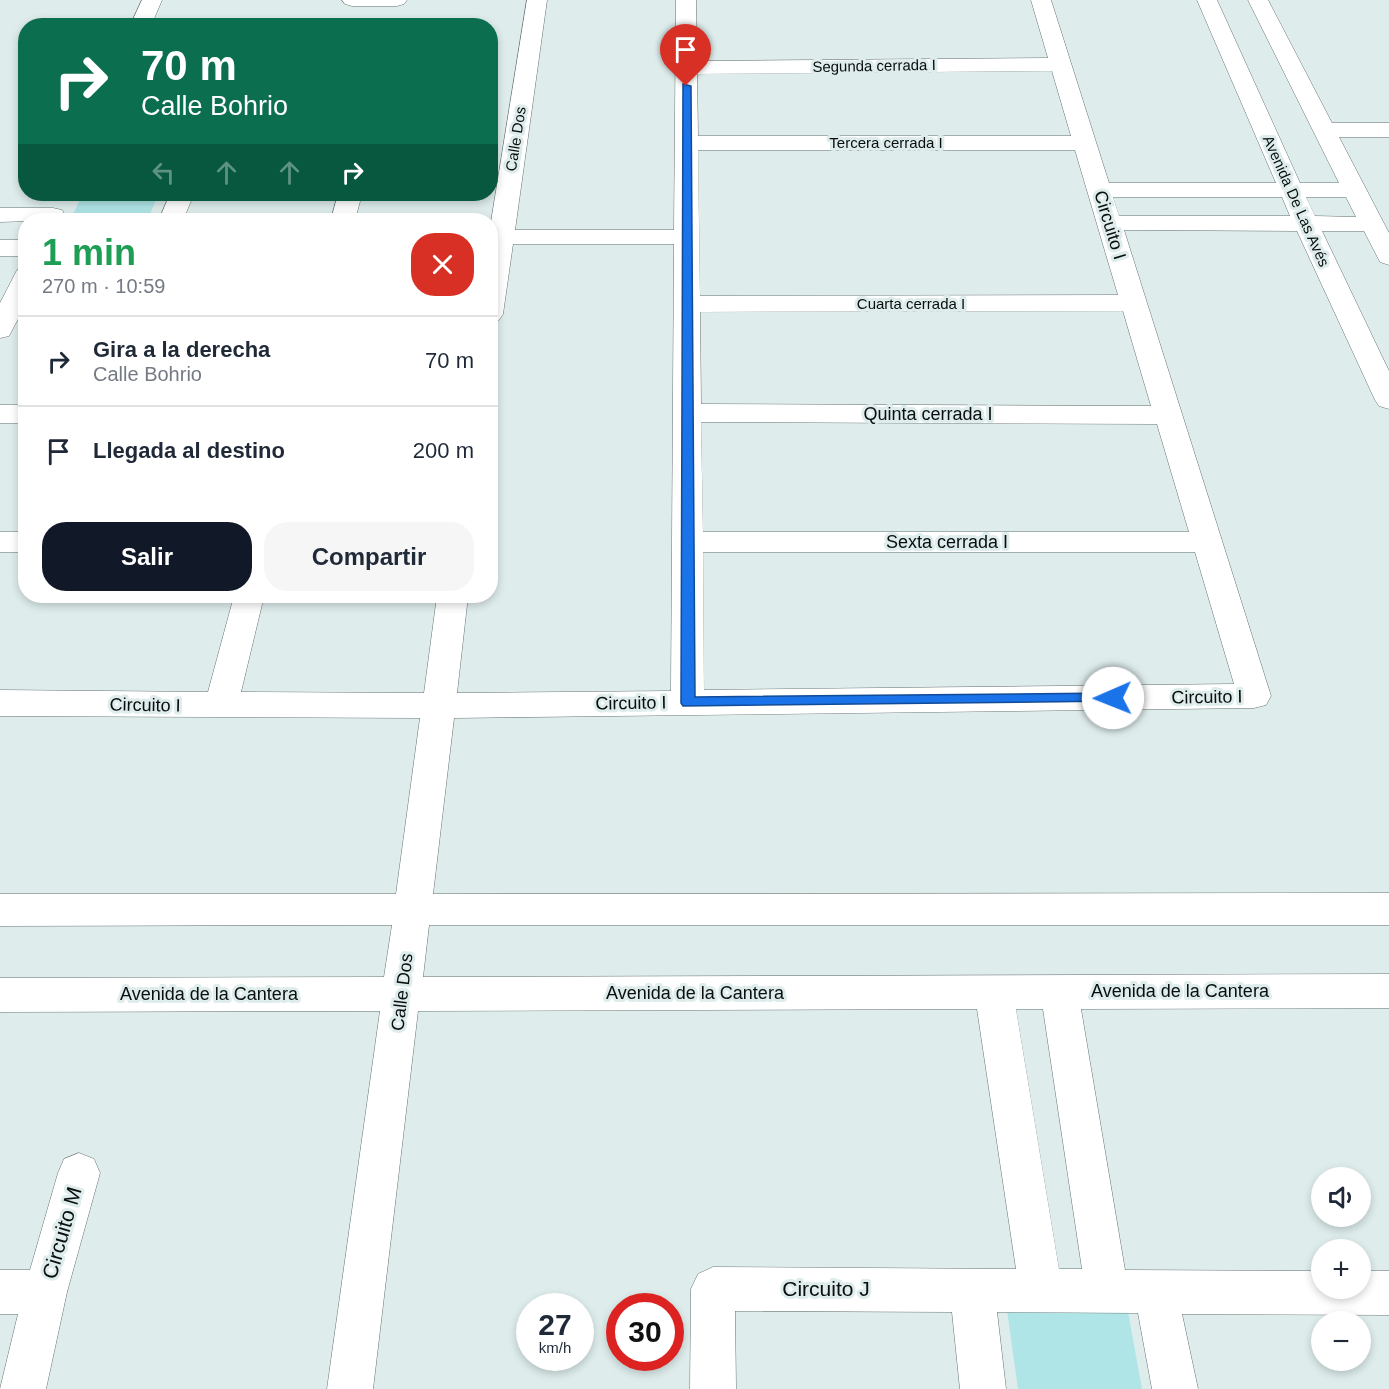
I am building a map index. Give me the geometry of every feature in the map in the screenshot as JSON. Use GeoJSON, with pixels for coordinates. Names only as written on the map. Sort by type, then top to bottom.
{"type":"FeatureCollection","features":[{"type":"Feature","properties":{"kind":"street"},"geometry":{"type":"LineString","coordinates":[[144,18],[152,0]]}},
{"type":"Feature","properties":{"kind":"street"},"geometry":{"type":"LineString","coordinates":[[352,0],[396,6]]}},
{"type":"Feature","properties":{"kind":"street","name":"Calle Dos"},"geometry":{"type":"LineString","coordinates":[[498,225],[537,0]]}},
{"type":"Feature","properties":{"kind":"street"},"geometry":{"type":"LineString","coordinates":[[686,0],[688,703]]}},
{"type":"Feature","properties":{"kind":"street","name":"Circuito I"},"geometry":{"type":"LineString","coordinates":[[0,703],[439,706],[1254,696],[1041,0]]}},
{"type":"Feature","properties":{"kind":"street","name":"Avenida De Las Avés"},"geometry":{"type":"LineString","coordinates":[[1206,0],[1306,224],[1389,400]]}},
{"type":"Feature","properties":{"kind":"street"},"geometry":{"type":"LineString","coordinates":[[1258,0],[1389,258]]}},
{"type":"Feature","properties":{"kind":"street","name":"Segunda cerrada I"},"geometry":{"type":"LineString","coordinates":[[686,68],[1061,64]]}},
{"type":"Feature","properties":{"kind":"street"},"geometry":{"type":"LineString","coordinates":[[1324,130],[1389,130]]}},
{"type":"Feature","properties":{"kind":"street","name":"Tercera cerrada I"},"geometry":{"type":"LineString","coordinates":[[686,143],[1085,143]]}},
{"type":"Feature","properties":{"kind":"street"},"geometry":{"type":"LineString","coordinates":[[1099,190],[1355,190]]}},
{"type":"Feature","properties":{"kind":"street"},"geometry":{"type":"LineString","coordinates":[[22,213],[56,210]]}},
{"type":"Feature","properties":{"kind":"street"},"geometry":{"type":"LineString","coordinates":[[0,215],[18,213]]}},
{"type":"Feature","properties":{"kind":"street"},"geometry":{"type":"LineString","coordinates":[[1110,223],[1372,224]]}},
{"type":"Feature","properties":{"kind":"street"},"geometry":{"type":"LineString","coordinates":[[498,237],[686,237]]}},
{"type":"Feature","properties":{"kind":"street"},"geometry":{"type":"LineString","coordinates":[[0,248],[18,248]]}},
{"type":"Feature","properties":{"kind":"street","name":"Cuarta cerrada I"},"geometry":{"type":"LineString","coordinates":[[687,304],[1134,303]]}},
{"type":"Feature","properties":{"kind":"street"},"geometry":{"type":"LineString","coordinates":[[0,330],[18,304]]}},
{"type":"Feature","properties":{"kind":"street","name":"Quinta cerrada I"},"geometry":{"type":"LineString","coordinates":[[687,412],[1168,415]]}},
{"type":"Feature","properties":{"kind":"street"},"geometry":{"type":"LineString","coordinates":[[0,414],[18,414]]}},
{"type":"Feature","properties":{"kind":"street"},"geometry":{"type":"LineString","coordinates":[[0,542],[18,542]]}},
{"type":"Feature","properties":{"kind":"street","name":"Sexta cerrada I"},"geometry":{"type":"LineString","coordinates":[[687,542],[1207,542]]}},
{"type":"Feature","properties":{"kind":"street"},"geometry":{"type":"LineString","coordinates":[[221,705],[247,603]]}},
{"type":"Feature","properties":{"kind":"street","name":"Calle Dos"},"geometry":{"type":"LineString","coordinates":[[350,1389],[452,603]]}},
{"type":"Feature","properties":{"kind":"street"},"geometry":{"type":"LineString","coordinates":[[0,910],[1389,909]]}},
{"type":"Feature","properties":{"kind":"street"},"geometry":{"type":"LineString","coordinates":[[1059,991],[1107,1292]]}},
{"type":"Feature","properties":{"kind":"street","name":"Avenida de la Cantera"},"geometry":{"type":"LineString","coordinates":[[0,995],[1389,991]]}},
{"type":"Feature","properties":{"kind":"street"},"geometry":{"type":"LineString","coordinates":[[994,993],[1041,1290]]}},
{"type":"Feature","properties":{"kind":"street","name":"Circuito M"},"geometry":{"type":"LineString","coordinates":[[23,1389],[45,1292],[80,1173]]}},
{"type":"Feature","properties":{"kind":"street","name":"Circuito J"},"geometry":{"type":"LineString","coordinates":[[713,1389],[713,1289],[1389,1293]]}},
{"type":"Feature","properties":{"kind":"street"},"geometry":{"type":"LineString","coordinates":[[972,1290],[982,1389]]}},
{"type":"Feature","properties":{"kind":"street","name":"Circuito M"},"geometry":{"type":"LineString","coordinates":[[0,1292],[45,1292]]}},
{"type":"Feature","properties":{"kind":"street"},"geometry":{"type":"LineString","coordinates":[[1156,1292],[1175,1389]]}},
{"type":"Feature","properties":{"kind":"shaded area"},"geometry":{"type":"Polygon","coordinates":[[[80,201],[156,201],[150,213],[74,213],[80,201]]]}},
{"type":"Feature","properties":{"kind":"shaded area"},"geometry":{"type":"Polygon","coordinates":[[[1125,1295],[1142,1389],[1018,1389],[1005,1296],[1125,1295]]]}},
{"type":"Feature","properties":{"kind":"route"},"geometry":{"type":"LineString","coordinates":[[686,86],[688,703],[1113,698]]}}]}
